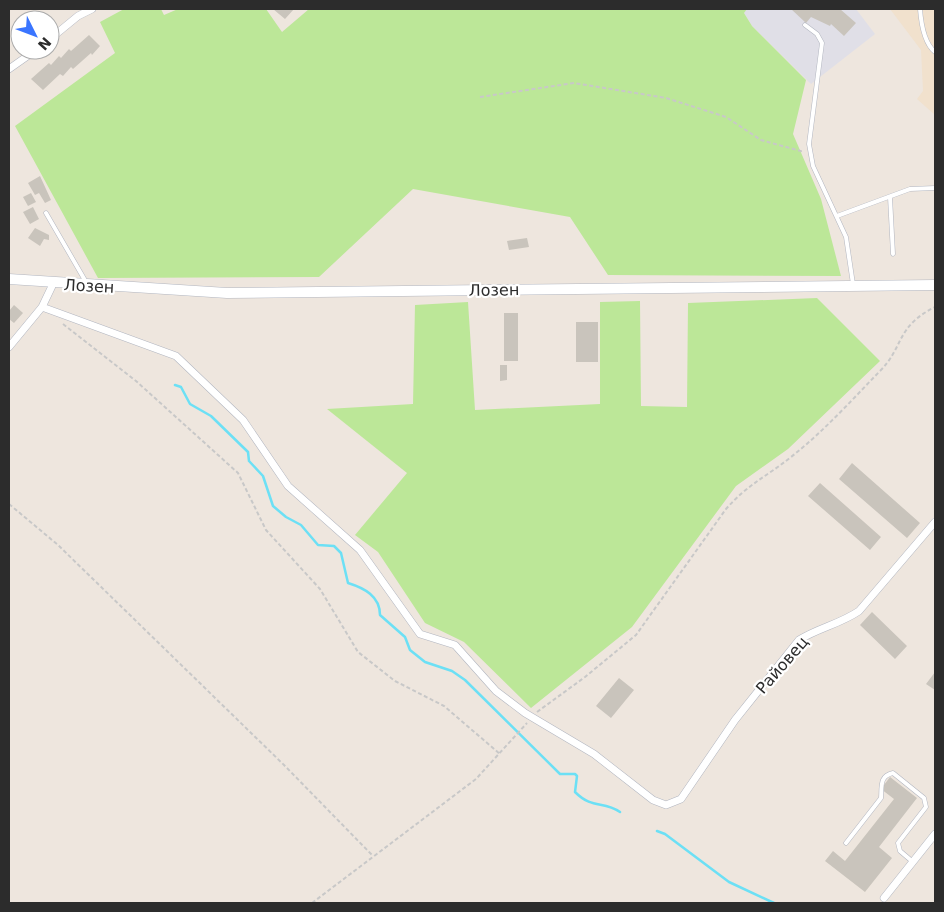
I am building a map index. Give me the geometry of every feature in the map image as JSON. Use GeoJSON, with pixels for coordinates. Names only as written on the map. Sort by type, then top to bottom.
{"type":"FeatureCollection","features":[{"type":"Feature","properties":{"kind":"street"},"geometry":{"type":"LineString","coordinates":[[60,31],[78,16],[92,9]]}},
{"type":"Feature","properties":{"kind":"street"},"geometry":{"type":"LineString","coordinates":[[9,69],[22,60]]}},
{"type":"Feature","properties":{"kind":"street","name":"Лозен"},"geometry":{"type":"LineString","coordinates":[[9,279],[53,284],[227,293],[935,285]]}},
{"type":"Feature","properties":{"kind":"street"},"geometry":{"type":"LineString","coordinates":[[9,347],[42,307],[53,284]]}},
{"type":"Feature","properties":{"kind":"street"},"geometry":{"type":"LineString","coordinates":[[42,307],[176,356],[243,420],[288,486],[360,550],[420,634],[455,645],[496,691],[532,717]]}},
{"type":"Feature","properties":{"kind":"street","name":"Райовец"},"geometry":{"type":"LineString","coordinates":[[532,717],[594,754],[653,800],[666,806],[681,798],[735,720],[799,640],[811,632],[847,620],[858,611],[935,522]]}},
{"type":"Feature","properties":{"kind":"street"},"geometry":{"type":"LineString","coordinates":[[884,898],[935,834]]}},
{"type":"Feature","properties":{"kind":"lane"},"geometry":{"type":"LineString","coordinates":[[920,9],[926,38],[935,52]]}},
{"type":"Feature","properties":{"kind":"lane"},"geometry":{"type":"LineString","coordinates":[[805,25],[817,34],[822,43],[809,144],[814,166],[846,237],[853,286]]}},
{"type":"Feature","properties":{"kind":"lane"},"geometry":{"type":"LineString","coordinates":[[837,216],[910,189],[935,188]]}},
{"type":"Feature","properties":{"kind":"lane"},"geometry":{"type":"LineString","coordinates":[[890,197],[892,254]]}},
{"type":"Feature","properties":{"kind":"lane"},"geometry":{"type":"LineString","coordinates":[[46,213],[88,286]]}},
{"type":"Feature","properties":{"kind":"lane"},"geometry":{"type":"LineString","coordinates":[[846,843],[881,798],[881,783],[887,775],[893,773],[924,798],[926,802],[926,806],[898,843],[900,851],[913,862]]}},
{"type":"Feature","properties":{"kind":"path"},"geometry":{"type":"LineString","coordinates":[[480,97],[574,83],[666,98],[726,118],[762,140],[811,154]]}},
{"type":"Feature","properties":{"kind":"path"},"geometry":{"type":"LineString","coordinates":[[532,717],[636,635],[677,576],[740,494],[791,458],[833,419],[885,367],[900,338],[911,323],[935,307]]}},
{"type":"Feature","properties":{"kind":"path"},"geometry":{"type":"LineString","coordinates":[[56,318],[136,381],[238,473],[266,530],[320,589],[358,652],[395,681],[444,706],[500,754]]}},
{"type":"Feature","properties":{"kind":"path"},"geometry":{"type":"LineString","coordinates":[[9,504],[64,551],[284,765],[372,856]]}},
{"type":"Feature","properties":{"kind":"path"},"geometry":{"type":"LineString","coordinates":[[312,903],[372,856],[456,796],[500,754],[523,727]]}},
{"type":"Feature","properties":{"kind":"shaded area"},"geometry":{"type":"Polygon","coordinates":[[[747,9],[856,9],[875,34],[811,84],[752,26],[744,13],[747,9]]]}},
{"type":"Feature","properties":{"kind":"shaded area"},"geometry":{"type":"Polygon","coordinates":[[[890,9],[935,9],[935,115],[917,99],[923,91],[921,50],[890,9]]]}},
{"type":"Feature","properties":{"kind":"green space"},"geometry":{"type":"Polygon","coordinates":[[[124,9],[161,9],[164,15],[178,9],[266,9],[282,32],[309,9],[747,9],[744,13],[752,26],[806,80],[793,134],[821,199],[841,276],[608,275],[570,217],[413,189],[319,277],[98,278],[15,126],[115,53],[100,22],[124,9]]]}},
{"type":"Feature","properties":{"kind":"green space"},"geometry":{"type":"Polygon","coordinates":[[[817,298],[880,361],[788,449],[736,486],[632,627],[531,708],[464,642],[425,623],[378,552],[355,535],[407,473],[327,409],[413,404],[415,305],[468,302],[475,410],[600,404],[600,302],[640,301],[641,406],[687,407],[688,303],[817,298]]]}},
{"type":"Feature","properties":{"kind":"building"},"geometry":{"type":"Polygon","coordinates":[[[273,9],[294,9],[285,19],[273,9]]]}},
{"type":"Feature","properties":{"kind":"building"},"geometry":{"type":"Polygon","coordinates":[[[791,9],[840,9],[856,23],[844,36],[831,24],[830,26],[811,17],[806,23],[791,9]]]}},
{"type":"Feature","properties":{"kind":"building"},"geometry":{"type":"Polygon","coordinates":[[[89,35],[100,46],[92,55],[91,53],[73,69],[71,67],[63,76],[60,74],[43,90],[31,79],[49,63],[51,65],[55,60],[60,60],[60,57],[69,49],[71,51],[89,35]]]}},
{"type":"Feature","properties":{"kind":"building"},"geometry":{"type":"Polygon","coordinates":[[[40,176],[51,200],[45,203],[39,193],[35,195],[28,183],[40,176]]]}},
{"type":"Feature","properties":{"kind":"building"},"geometry":{"type":"Polygon","coordinates":[[[31,193],[36,202],[28,206],[23,197],[31,193]]]}},
{"type":"Feature","properties":{"kind":"building"},"geometry":{"type":"Polygon","coordinates":[[[33,207],[39,219],[30,224],[23,212],[33,207]]]}},
{"type":"Feature","properties":{"kind":"building"},"geometry":{"type":"Polygon","coordinates":[[[35,228],[49,235],[49,240],[44,239],[40,246],[28,238],[35,228]]]}},
{"type":"Feature","properties":{"kind":"building"},"geometry":{"type":"Polygon","coordinates":[[[527,238],[529,247],[509,250],[507,241],[527,238]]]}},
{"type":"Feature","properties":{"kind":"building"},"geometry":{"type":"Polygon","coordinates":[[[14,305],[23,313],[14,323],[9,319],[9,311],[14,305]]]}},
{"type":"Feature","properties":{"kind":"building"},"geometry":{"type":"Polygon","coordinates":[[[504,313],[518,313],[518,361],[504,361],[504,313]]]}},
{"type":"Feature","properties":{"kind":"building"},"geometry":{"type":"Polygon","coordinates":[[[576,322],[598,322],[598,362],[576,362],[576,322]]]}},
{"type":"Feature","properties":{"kind":"building"},"geometry":{"type":"Polygon","coordinates":[[[500,365],[507,365],[507,380],[500,381],[500,365]]]}},
{"type":"Feature","properties":{"kind":"building"},"geometry":{"type":"Polygon","coordinates":[[[852,463],[920,523],[907,538],[839,479],[852,463]]]}},
{"type":"Feature","properties":{"kind":"building"},"geometry":{"type":"Polygon","coordinates":[[[820,483],[881,537],[870,550],[808,496],[820,483]]]}},
{"type":"Feature","properties":{"kind":"building"},"geometry":{"type":"Polygon","coordinates":[[[872,612],[907,646],[895,659],[860,625],[872,612]]]}},
{"type":"Feature","properties":{"kind":"building"},"geometry":{"type":"Polygon","coordinates":[[[935,672],[935,690],[926,684],[935,672]]]}},
{"type":"Feature","properties":{"kind":"building"},"geometry":{"type":"Polygon","coordinates":[[[619,678],[634,690],[611,718],[596,706],[619,678]]]}},
{"type":"Feature","properties":{"kind":"building"},"geometry":{"type":"Polygon","coordinates":[[[890,777],[917,798],[879,847],[892,858],[865,892],[825,861],[833,851],[845,861],[894,799],[881,789],[890,777]]]}},
{"type":"Feature","properties":{"kind":"waterway"},"geometry":{"type":"LineString","coordinates":[[175,385],[181,387],[190,404],[211,416],[248,452],[249,461],[263,476],[273,506],[286,517],[301,525],[318,545],[334,546],[341,553],[348,583],[360,587],[374,598],[380,615],[405,637],[410,650],[425,662],[452,671],[465,680],[560,774],[575,774],[577,776],[575,792],[581,798],[614,808],[620,812]]}},
{"type":"Feature","properties":{"kind":"waterway"},"geometry":{"type":"LineString","coordinates":[[657,831],[665,834],[729,882],[774,903]]}}]}
